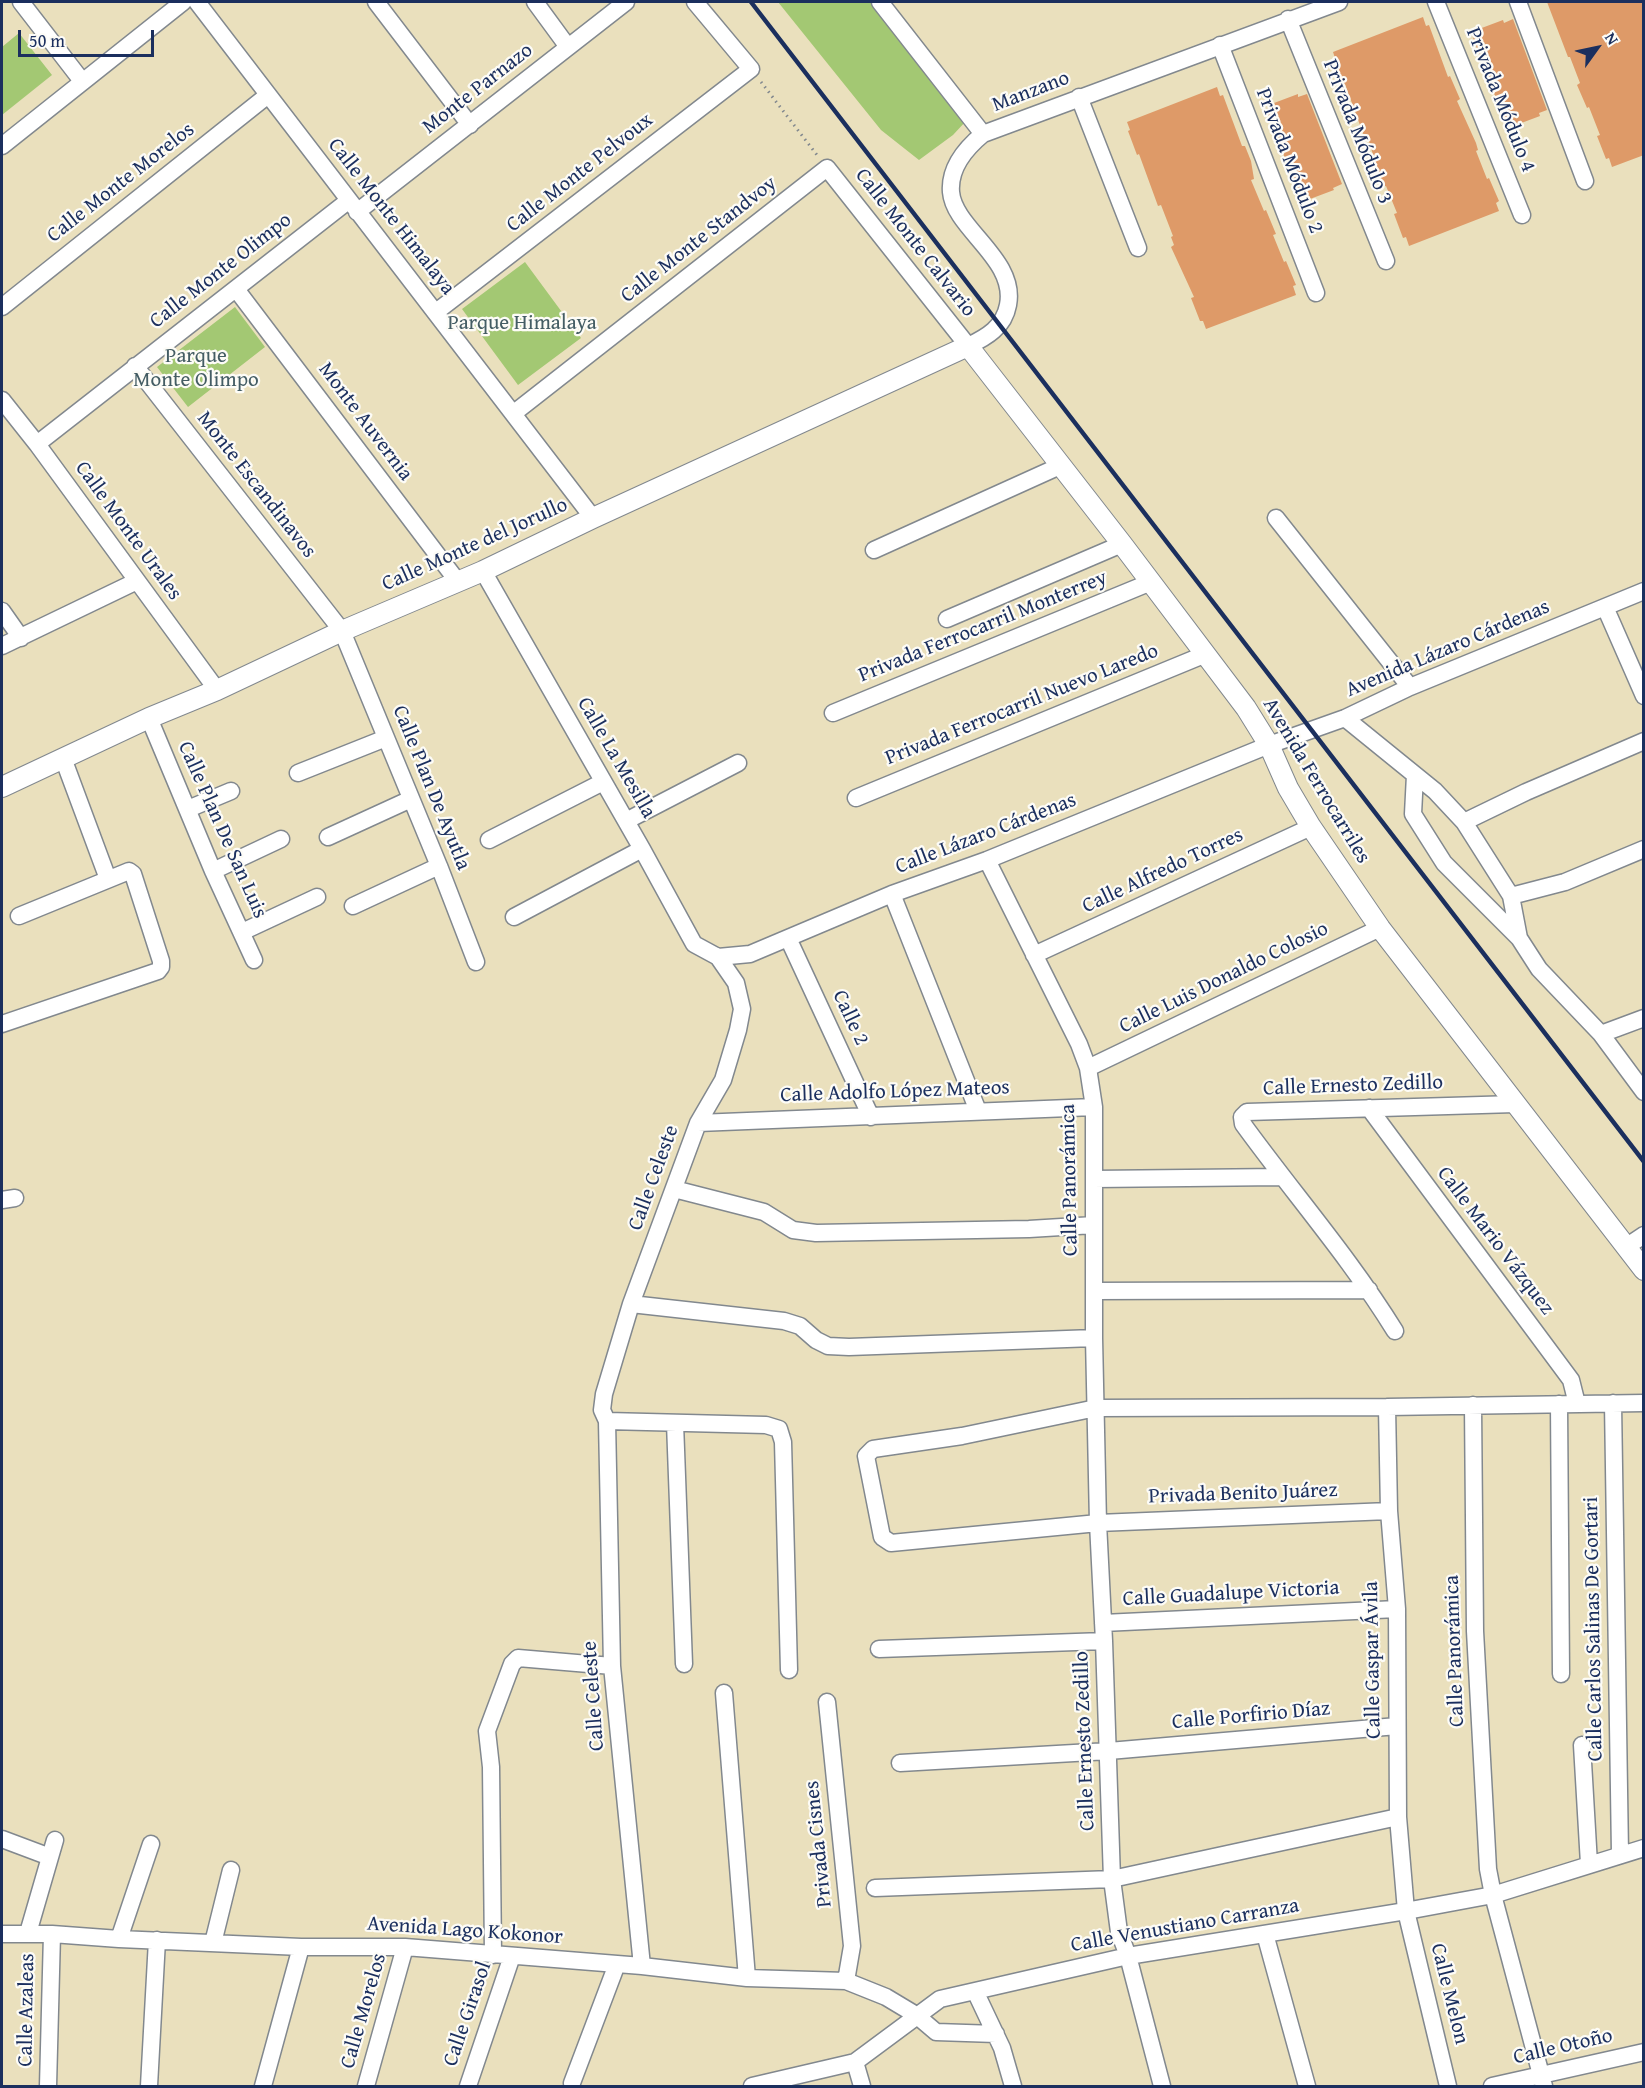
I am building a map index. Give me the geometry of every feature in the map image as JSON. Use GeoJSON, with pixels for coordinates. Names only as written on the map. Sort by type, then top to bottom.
{"type":"FeatureCollection","features":[{"type":"Feature","properties":{"kind":"street"},"geometry":{"type":"LineString","coordinates":[[21,2],[82,81]]}},
{"type":"Feature","properties":{"kind":"street"},"geometry":{"type":"LineString","coordinates":[[2,146],[183,2]]}},
{"type":"Feature","properties":{"kind":"street","name":"Calle Monte Himalaya"},"geometry":{"type":"LineString","coordinates":[[197,2],[593,518]]}},
{"type":"Feature","properties":{"kind":"street"},"geometry":{"type":"LineString","coordinates":[[376,2],[470,125]]}},
{"type":"Feature","properties":{"kind":"street"},"geometry":{"type":"LineString","coordinates":[[535,2],[568,47]]}},
{"type":"Feature","properties":{"kind":"street","name":"Monte Parnazo"},"geometry":{"type":"LineString","coordinates":[[353,206],[470,125],[626,2]]}},
{"type":"Feature","properties":{"kind":"street"},"geometry":{"type":"LineString","coordinates":[[695,2],[751,69]]}},
{"type":"Feature","properties":{"kind":"street"},"geometry":{"type":"LineString","coordinates":[[880,2],[983,134]]}},
{"type":"Feature","properties":{"kind":"street","name":"Manzano"},"geometry":{"type":"LineString","coordinates":[[968,346],[984,338],[1000,325],[1007,313],[1010,299],[1007,281],[997,262],[960,215],[951,192],[955,168],[967,147],[983,134],[1339,2]]}},
{"type":"Feature","properties":{"kind":"street","name":"Privada Módulo 4"},"geometry":{"type":"LineString","coordinates":[[1436,2],[1522,215]]}},
{"type":"Feature","properties":{"kind":"street"},"geometry":{"type":"LineString","coordinates":[[1518,2],[1585,181]]}},
{"type":"Feature","properties":{"kind":"street","name":"Privada Módulo 3"},"geometry":{"type":"LineString","coordinates":[[1288,20],[1386,261]]}},
{"type":"Feature","properties":{"kind":"street","name":"Privada Módulo 2"},"geometry":{"type":"LineString","coordinates":[[1220,45],[1316,293]]}},
{"type":"Feature","properties":{"kind":"street","name":"Calle Monte Pelvoux"},"geometry":{"type":"LineString","coordinates":[[436,312],[751,69]]}},
{"type":"Feature","properties":{"kind":"street","name":"Calle Monte Morelos"},"geometry":{"type":"LineString","coordinates":[[2,307],[268,95]]}},
{"type":"Feature","properties":{"kind":"street"},"geometry":{"type":"LineString","coordinates":[[1079,97],[1138,248]]}},
{"type":"Feature","properties":{"kind":"street","name":"Calle Monte Calvario"},"geometry":{"type":"LineString","coordinates":[[827,168],[968,346]]}},
{"type":"Feature","properties":{"kind":"street","name":"Calle Monte Standvoy"},"geometry":{"type":"LineString","coordinates":[[513,413],[827,168]]}},
{"type":"Feature","properties":{"kind":"street","name":"Calle Monte Olimpo"},"geometry":{"type":"LineString","coordinates":[[37,444],[237,289],[353,206]]}},
{"type":"Feature","properties":{"kind":"street","name":"Monte Auvernia"},"geometry":{"type":"LineString","coordinates":[[237,289],[458,582]]}},
{"type":"Feature","properties":{"kind":"street","name":"Avenida Ferrocarriles"},"geometry":{"type":"LineString","coordinates":[[968,346],[1062,465],[1246,708],[1269,745],[1288,788],[1311,827],[1380,928],[1644,1270]]}},
{"type":"Feature","properties":{"kind":"street","name":"Calle Monte del Jorullo"},"geometry":{"type":"LineString","coordinates":[[2,787],[342,631],[483,571],[968,346]]}},
{"type":"Feature","properties":{"kind":"street","name":"Monte Escandinavos"},"geometry":{"type":"LineString","coordinates":[[135,366],[342,631]]}},
{"type":"Feature","properties":{"kind":"street","name":"Calle Monte Urales"},"geometry":{"type":"LineString","coordinates":[[2,400],[37,444],[217,690]]}},
{"type":"Feature","properties":{"kind":"street"},"geometry":{"type":"LineString","coordinates":[[874,550],[1062,465]]}},
{"type":"Feature","properties":{"kind":"street"},"geometry":{"type":"LineString","coordinates":[[1276,518],[1410,687]]}},
{"type":"Feature","properties":{"kind":"street"},"geometry":{"type":"LineString","coordinates":[[947,619],[1122,544]]}},
{"type":"Feature","properties":{"kind":"street","name":"Calle La Mesilla"},"geometry":{"type":"LineString","coordinates":[[483,571],[694,944],[718,957]]}},
{"type":"Feature","properties":{"kind":"street"},"geometry":{"type":"LineString","coordinates":[[2,646],[137,581]]}},
{"type":"Feature","properties":{"kind":"street","name":"Privada Ferrocarril Monterrey"},"geometry":{"type":"LineString","coordinates":[[833,713],[1151,582]]}},
{"type":"Feature","properties":{"kind":"street","name":"Avenida Lázaro Cárdenas"},"geometry":{"type":"LineString","coordinates":[[1269,745],[1345,717],[1410,687],[1644,591]]}},
{"type":"Feature","properties":{"kind":"street"},"geometry":{"type":"LineString","coordinates":[[1605,608],[1644,696]]}},
{"type":"Feature","properties":{"kind":"street"},"geometry":{"type":"LineString","coordinates":[[2,610],[21,638]]}},
{"type":"Feature","properties":{"kind":"street","name":"Calle Plan De Ayutla"},"geometry":{"type":"LineString","coordinates":[[342,631],[476,962]]}},
{"type":"Feature","properties":{"kind":"street","name":"Privada Ferrocarril Nuevo Laredo"},"geometry":{"type":"LineString","coordinates":[[856,798],[1206,654]]}},
{"type":"Feature","properties":{"kind":"street"},"geometry":{"type":"LineString","coordinates":[[1345,717],[1435,791],[1464,822],[1511,896],[1519,938]]}},
{"type":"Feature","properties":{"kind":"street","name":"Calle Plan De San Luis"},"geometry":{"type":"LineString","coordinates":[[149,718],[213,871],[254,960]]}},
{"type":"Feature","properties":{"kind":"street"},"geometry":{"type":"LineString","coordinates":[[298,773],[386,738]]}},
{"type":"Feature","properties":{"kind":"street"},"geometry":{"type":"LineString","coordinates":[[1464,822],[1526,792],[1644,741]]}},
{"type":"Feature","properties":{"kind":"street","name":"Calle Lázaro Cárdenas"},"geometry":{"type":"LineString","coordinates":[[718,957],[750,954],[892,894],[987,861],[1269,745]]}},
{"type":"Feature","properties":{"kind":"street"},"geometry":{"type":"LineString","coordinates":[[63,758],[108,879]]}},
{"type":"Feature","properties":{"kind":"street"},"geometry":{"type":"LineString","coordinates":[[626,821],[738,763]]}},
{"type":"Feature","properties":{"kind":"street"},"geometry":{"type":"LineString","coordinates":[[1415,775],[1413,814],[1444,863],[1519,938],[1539,969],[1601,1034],[1644,1092]]}},
{"type":"Feature","properties":{"kind":"street"},"geometry":{"type":"LineString","coordinates":[[489,840],[603,782]]}},
{"type":"Feature","properties":{"kind":"street"},"geometry":{"type":"LineString","coordinates":[[188,809],[231,791]]}},
{"type":"Feature","properties":{"kind":"street"},"geometry":{"type":"LineString","coordinates":[[328,837],[411,799]]}},
{"type":"Feature","properties":{"kind":"street","name":"Calle Alfredo Torres"},"geometry":{"type":"LineString","coordinates":[[1034,955],[1311,827]]}},
{"type":"Feature","properties":{"kind":"street"},"geometry":{"type":"LineString","coordinates":[[213,871],[281,839]]}},
{"type":"Feature","properties":{"kind":"street"},"geometry":{"type":"LineString","coordinates":[[514,917],[642,849]]}},
{"type":"Feature","properties":{"kind":"street"},"geometry":{"type":"LineString","coordinates":[[1511,896],[1565,882],[1644,849]]}},
{"type":"Feature","properties":{"kind":"street","name":"Calle Panorámica"},"geometry":{"type":"LineString","coordinates":[[987,861],[1079,1044],[1088,1068],[1094,1107],[1094,1338],[1098,1523]]}},
{"type":"Feature","properties":{"kind":"street"},"geometry":{"type":"LineString","coordinates":[[353,906],[439,866]]}},
{"type":"Feature","properties":{"kind":"street"},"geometry":{"type":"LineString","coordinates":[[2,1024],[158,971],[161,967],[133,874],[129,871],[19,916]]}},
{"type":"Feature","properties":{"kind":"street"},"geometry":{"type":"LineString","coordinates":[[892,894],[978,1111]]}},
{"type":"Feature","properties":{"kind":"street"},"geometry":{"type":"LineString","coordinates":[[242,932],[317,897]]}},
{"type":"Feature","properties":{"kind":"street","name":"Calle Luis Donaldo Colosio"},"geometry":{"type":"LineString","coordinates":[[1088,1068],[1380,928]]}},
{"type":"Feature","properties":{"kind":"street","name":"Calle 2"},"geometry":{"type":"LineString","coordinates":[[788,938],[871,1117]]}},
{"type":"Feature","properties":{"kind":"street","name":"Calle Celeste"},"geometry":{"type":"LineString","coordinates":[[642,1966],[612,1666],[607,1421],[602,1410],[604,1394],[631,1304],[698,1123],[723,1080],[738,1030],[742,1009],[736,983],[718,957]]}},
{"type":"Feature","properties":{"kind":"street"},"geometry":{"type":"LineString","coordinates":[[1601,1034],[1644,1018]]}},
{"type":"Feature","properties":{"kind":"street","name":"Calle Ernesto Zedillo"},"geometry":{"type":"LineString","coordinates":[[1395,1331],[1369,1290],[1243,1124],[1242,1117],[1247,1112],[1515,1104]]}},
{"type":"Feature","properties":{"kind":"street","name":"Calle Adolfo López Mateos"},"geometry":{"type":"LineString","coordinates":[[698,1123],[1094,1107]]}},
{"type":"Feature","properties":{"kind":"street","name":"Calle Mario Vázquez"},"geometry":{"type":"LineString","coordinates":[[1369,1108],[1571,1380],[1577,1404]]}},
{"type":"Feature","properties":{"kind":"street"},"geometry":{"type":"LineString","coordinates":[[1094,1179],[1281,1177]]}},
{"type":"Feature","properties":{"kind":"street"},"geometry":{"type":"LineString","coordinates":[[674,1189],[764,1212],[792,1230],[816,1233],[1029,1229],[1094,1225]]}},
{"type":"Feature","properties":{"kind":"street"},"geometry":{"type":"LineString","coordinates":[[1626,1247],[1644,1235]]}},
{"type":"Feature","properties":{"kind":"street"},"geometry":{"type":"LineString","coordinates":[[1094,1291],[1369,1290]]}},
{"type":"Feature","properties":{"kind":"street"},"geometry":{"type":"LineString","coordinates":[[631,1304],[784,1321],[800,1326],[816,1340],[828,1346],[1094,1338]]}},
{"type":"Feature","properties":{"kind":"street","name":"Calle Carlos Salinas De Gortari"},"geometry":{"type":"LineString","coordinates":[[1613,1403],[1620,1854]]}},
{"type":"Feature","properties":{"kind":"street"},"geometry":{"type":"LineString","coordinates":[[1096,1408],[1644,1403]]}},
{"type":"Feature","properties":{"kind":"street"},"geometry":{"type":"LineString","coordinates":[[1559,1404],[1561,1674]]}},
{"type":"Feature","properties":{"kind":"street","name":"Calle Panorámica"},"geometry":{"type":"LineString","coordinates":[[1473,1405],[1475,1631],[1488,1869],[1543,2081]]}},
{"type":"Feature","properties":{"kind":"street","name":"Calle Gaspar Ávila"},"geometry":{"type":"LineString","coordinates":[[1387,1407],[1389,1511],[1397,1609],[1398,1817],[1406,1911]]}},
{"type":"Feature","properties":{"kind":"street","name":"Privada Benito Juárez"},"geometry":{"type":"LineString","coordinates":[[1096,1408],[962,1436],[873,1449],[866,1456],[882,1537],[891,1543],[1098,1523],[1389,1511]]}},
{"type":"Feature","properties":{"kind":"street"},"geometry":{"type":"LineString","coordinates":[[607,1421],[766,1425],[779,1430],[783,1442],[789,1670]]}},
{"type":"Feature","properties":{"kind":"street"},"geometry":{"type":"LineString","coordinates":[[675,1423],[684,1664]]}},
{"type":"Feature","properties":{"kind":"street","name":"Calle Ernesto Zedillo"},"geometry":{"type":"LineString","coordinates":[[1098,1523],[1112,1879],[1119,1932],[1128,1956],[1162,2086]]}},
{"type":"Feature","properties":{"kind":"street","name":"Calle Guadalupe Victoria"},"geometry":{"type":"LineString","coordinates":[[1103,1623],[1397,1609]]}},
{"type":"Feature","properties":{"kind":"street"},"geometry":{"type":"LineString","coordinates":[[879,1649],[1104,1641]]}},
{"type":"Feature","properties":{"kind":"street"},"geometry":{"type":"LineString","coordinates":[[493,1955],[491,1767],[487,1731],[512,1664],[518,1658],[612,1666]]}},
{"type":"Feature","properties":{"kind":"street"},"geometry":{"type":"LineString","coordinates":[[724,1693],[747,1978]]}},
{"type":"Feature","properties":{"kind":"street","name":"Privada Cisnes"},"geometry":{"type":"LineString","coordinates":[[827,1701],[852,1946],[846,1981]]}},
{"type":"Feature","properties":{"kind":"street","name":"Calle Porfirio Díaz"},"geometry":{"type":"LineString","coordinates":[[900,1763],[1108,1751],[1397,1726]]}},
{"type":"Feature","properties":{"kind":"street"},"geometry":{"type":"LineString","coordinates":[[1582,1745],[1589,1864]]}},
{"type":"Feature","properties":{"kind":"street"},"geometry":{"type":"LineString","coordinates":[[875,1888],[1112,1879],[1398,1817]]}},
{"type":"Feature","properties":{"kind":"street"},"geometry":{"type":"LineString","coordinates":[[2,1839],[50,1857]]}},
{"type":"Feature","properties":{"kind":"street"},"geometry":{"type":"LineString","coordinates":[[28,1933],[56,1840]]}},
{"type":"Feature","properties":{"kind":"street"},"geometry":{"type":"LineString","coordinates":[[119,1939],[150,1844]]}},
{"type":"Feature","properties":{"kind":"street","name":"Calle Venustiano Carranza"},"geometry":{"type":"LineString","coordinates":[[752,2086],[855,2062],[940,1999],[1128,1956],[1493,1895],[1644,1848]]}},
{"type":"Feature","properties":{"kind":"street"},"geometry":{"type":"LineString","coordinates":[[213,1943],[231,1870]]}},
{"type":"Feature","properties":{"kind":"street","name":"Calle Melon"},"geometry":{"type":"LineString","coordinates":[[1406,1911],[1448,2086]]}},
{"type":"Feature","properties":{"kind":"street","name":"Avenida Lago Kokonor"},"geometry":{"type":"LineString","coordinates":[[2,1934],[52,1934],[301,1947],[405,1947],[642,1966],[747,1978],[846,1981],[886,1997],[916,2015],[936,2032],[996,2034]]}},
{"type":"Feature","properties":{"kind":"street","name":"Calle Azaleas"},"geometry":{"type":"LineString","coordinates":[[48,2086],[52,1934]]}},
{"type":"Feature","properties":{"kind":"street"},"geometry":{"type":"LineString","coordinates":[[1265,1934],[1307,2086]]}},
{"type":"Feature","properties":{"kind":"street"},"geometry":{"type":"LineString","coordinates":[[149,2086],[157,1940]]}},
{"type":"Feature","properties":{"kind":"street"},"geometry":{"type":"LineString","coordinates":[[263,2086],[301,1947]]}},
{"type":"Feature","properties":{"kind":"street","name":"Calle Morelos"},"geometry":{"type":"LineString","coordinates":[[366,2086],[405,1947]]}},
{"type":"Feature","properties":{"kind":"street","name":"Calle Girasol"},"geometry":{"type":"LineString","coordinates":[[468,2086],[512,1956]]}},
{"type":"Feature","properties":{"kind":"street"},"geometry":{"type":"LineString","coordinates":[[572,2083],[617,1964]]}},
{"type":"Feature","properties":{"kind":"street"},"geometry":{"type":"LineString","coordinates":[[975,1991],[1002,2048],[1013,2086]]}},
{"type":"Feature","properties":{"kind":"street","name":"Calle Otoño"},"geometry":{"type":"LineString","coordinates":[[1492,2086],[1543,2081],[1644,2052]]}},
{"type":"Feature","properties":{"kind":"street"},"geometry":{"type":"LineString","coordinates":[[855,2062],[862,2086]]}},
{"type":"Feature","properties":{"kind":"path"},"geometry":{"type":"LineString","coordinates":[[751,69],[827,168]]}},
{"type":"Feature","properties":{"kind":"green space"},"geometry":{"type":"Polygon","coordinates":[[[778,2],[873,2],[966,121],[953,135],[919,160],[881,130],[778,2]]]}},
{"type":"Feature","properties":{"kind":"green space"},"geometry":{"type":"Polygon","coordinates":[[[19,33],[52,75],[2,115],[2,47],[19,33]]]}},
{"type":"Feature","properties":{"kind":"green space","name":"Parque Himalaya"},"geometry":{"type":"Polygon","coordinates":[[[525,262],[581,338],[518,385],[462,309],[525,262]]]}},
{"type":"Feature","properties":{"kind":"green space","name":"Parque Monte Olimpo"},"geometry":{"type":"Polygon","coordinates":[[[235,307],[265,347],[188,407],[157,367],[235,307]]]}},
{"type":"Feature","properties":{"kind":"building"},"geometry":{"type":"Polygon","coordinates":[[[1547,2],[1644,2],[1644,155],[1612,167],[1609,158],[1606,159],[1597,136],[1600,135],[1577,85],[1580,83],[1547,2]]]}},
{"type":"Feature","properties":{"kind":"building"},"geometry":{"type":"Polygon","coordinates":[[[1423,17],[1426,26],[1429,25],[1448,77],[1450,76],[1460,99],[1457,101],[1476,143],[1478,150],[1476,151],[1487,179],[1489,178],[1499,201],[1496,203],[1499,211],[1409,246],[1406,237],[1403,238],[1394,214],[1397,213],[1386,186],[1383,187],[1367,135],[1364,136],[1345,84],[1342,85],[1333,62],[1336,61],[1333,52],[1423,17]]]}},
{"type":"Feature","properties":{"kind":"building"},"geometry":{"type":"Polygon","coordinates":[[[1513,19],[1547,110],[1539,113],[1540,116],[1516,125],[1515,122],[1506,125],[1472,35],[1480,31],[1479,29],[1503,20],[1504,23],[1513,19]]]}},
{"type":"Feature","properties":{"kind":"building"},"geometry":{"type":"Polygon","coordinates":[[[1217,87],[1220,96],[1223,95],[1242,146],[1245,146],[1251,161],[1254,179],[1251,180],[1276,234],[1273,235],[1284,262],[1286,261],[1296,285],[1293,286],[1296,295],[1206,329],[1203,321],[1200,321],[1191,298],[1194,297],[1171,247],[1174,245],[1171,237],[1173,236],[1161,205],[1158,206],[1139,154],[1137,155],[1127,122],[1217,87]]]}},
{"type":"Feature","properties":{"kind":"building"},"geometry":{"type":"Polygon","coordinates":[[[1298,94],[1298,97],[1307,94],[1342,184],[1333,188],[1334,190],[1301,200],[1266,109],[1275,106],[1274,103],[1298,94]]]}},
{"type":"Feature","properties":{"kind":"railway"},"geometry":{"type":"LineString","coordinates":[[751,2],[1644,1162]]}}]}
